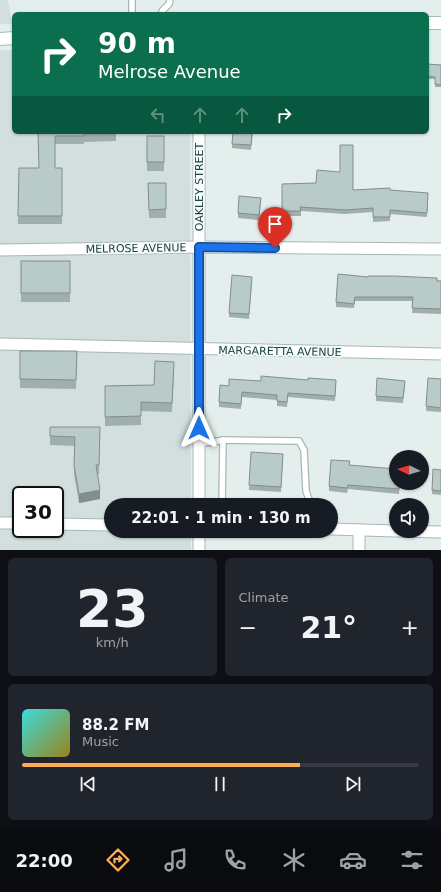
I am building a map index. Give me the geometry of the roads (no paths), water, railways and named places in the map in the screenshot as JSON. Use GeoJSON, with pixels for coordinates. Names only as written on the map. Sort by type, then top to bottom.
{"type":"FeatureCollection","features":[{"type":"Feature","properties":{"kind":"main road"},"geometry":{"type":"LineString","coordinates":[[429,23],[441,23]]}},
{"type":"Feature","properties":{"kind":"main road"},"geometry":{"type":"LineString","coordinates":[[0,39],[12,38]]}},
{"type":"Feature","properties":{"kind":"street","name":"OAKLEY STREET"},"geometry":{"type":"LineString","coordinates":[[199,134],[199,498]]}},
{"type":"Feature","properties":{"kind":"street","name":"MELROSE AVENUE"},"geometry":{"type":"LineString","coordinates":[[0,250],[199,247],[441,249]]}},
{"type":"Feature","properties":{"kind":"street","name":"MARGARETTA AVENUE"},"geometry":{"type":"LineString","coordinates":[[0,344],[441,354]]}},
{"type":"Feature","properties":{"kind":"street"},"geometry":{"type":"LineString","coordinates":[[0,523],[12,524]]}},
{"type":"Feature","properties":{"kind":"street"},"geometry":{"type":"LineString","coordinates":[[64,524],[104,525]]}},
{"type":"Feature","properties":{"kind":"street"},"geometry":{"type":"LineString","coordinates":[[338,530],[389,531]]}},
{"type":"Feature","properties":{"kind":"street"},"geometry":{"type":"LineString","coordinates":[[359,530],[359,550]]}},
{"type":"Feature","properties":{"kind":"street"},"geometry":{"type":"LineString","coordinates":[[429,532],[441,532]]}},
{"type":"Feature","properties":{"kind":"street"},"geometry":{"type":"LineString","coordinates":[[199,538],[200,550]]}},
{"type":"Feature","properties":{"kind":"lane"},"geometry":{"type":"LineString","coordinates":[[132,0],[132,12]]}},
{"type":"Feature","properties":{"kind":"lane"},"geometry":{"type":"LineString","coordinates":[[162,12],[169,4],[170,0]]}},
{"type":"Feature","properties":{"kind":"lane"},"geometry":{"type":"LineString","coordinates":[[222,498],[223,440]]}},
{"type":"Feature","properties":{"kind":"lane"},"geometry":{"type":"LineString","coordinates":[[199,444],[223,440],[299,441],[304,450],[306,491],[308,498]]}}]}
